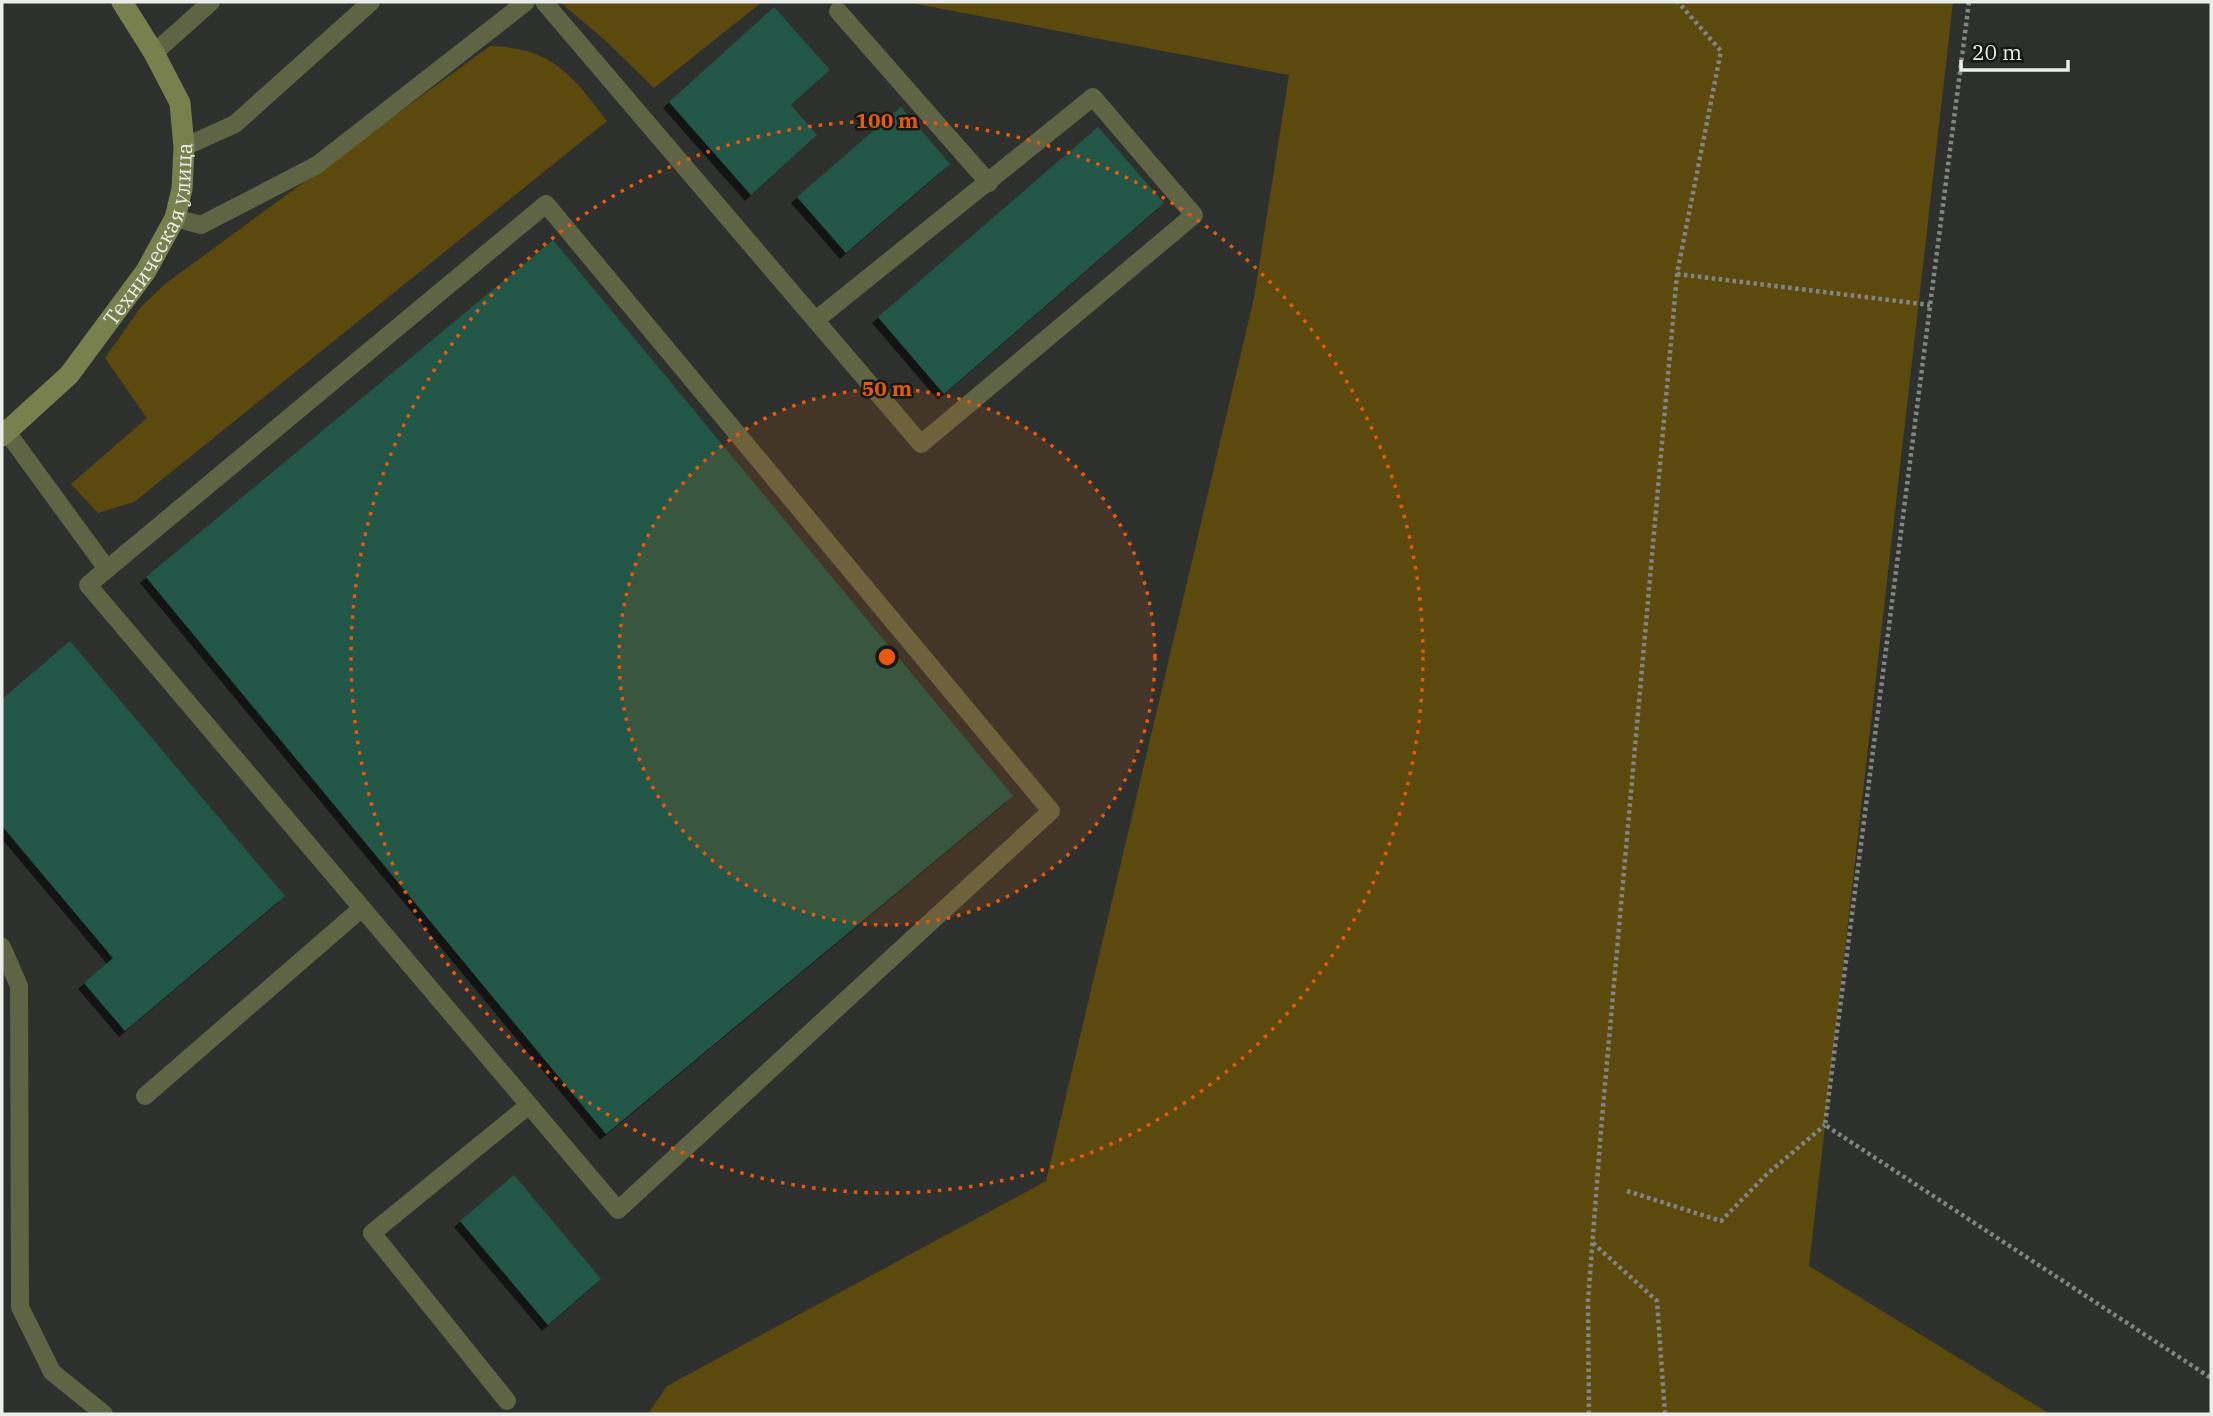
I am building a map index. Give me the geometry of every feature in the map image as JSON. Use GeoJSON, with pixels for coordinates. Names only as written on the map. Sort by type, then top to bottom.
{"type":"FeatureCollection","features":[{"type":"Feature","properties":{"kind":"street","name":"Техническая улица"},"geometry":{"type":"LineString","coordinates":[[4,434],[69,375],[146,271],[176,218],[184,147],[180,103],[154,53],[122,2]]}},
{"type":"Feature","properties":{"kind":"lane"},"geometry":{"type":"LineString","coordinates":[[154,53],[211,2]]}},
{"type":"Feature","properties":{"kind":"lane"},"geometry":{"type":"LineString","coordinates":[[184,147],[235,124],[371,2]]}},
{"type":"Feature","properties":{"kind":"lane"},"geometry":{"type":"LineString","coordinates":[[176,218],[201,225],[317,165],[526,2]]}},
{"type":"Feature","properties":{"kind":"lane"},"geometry":{"type":"LineString","coordinates":[[544,2],[921,444],[1194,215],[1093,97],[817,319]]}},
{"type":"Feature","properties":{"kind":"lane"},"geometry":{"type":"LineString","coordinates":[[838,11],[989,183]]}},
{"type":"Feature","properties":{"kind":"lane"},"geometry":{"type":"LineString","coordinates":[[546,204],[1051,811],[618,1210],[88,585],[107,569],[546,204]]}},
{"type":"Feature","properties":{"kind":"lane"},"geometry":{"type":"LineString","coordinates":[[4,434],[107,569]]}},
{"type":"Feature","properties":{"kind":"lane"},"geometry":{"type":"LineString","coordinates":[[145,1096],[362,908]]}},
{"type":"Feature","properties":{"kind":"lane"},"geometry":{"type":"LineString","coordinates":[[2,947],[19,986],[20,1307],[52,1371],[104,1414]]}},
{"type":"Feature","properties":{"kind":"lane"},"geometry":{"type":"LineString","coordinates":[[507,1401],[372,1233],[529,1105]]}},
{"type":"Feature","properties":{"kind":"path"},"geometry":{"type":"LineString","coordinates":[[1589,1414],[1588,1301],[1592,1243],[1677,274],[1721,51],[1678,2]]}},
{"type":"Feature","properties":{"kind":"path"},"geometry":{"type":"LineString","coordinates":[[1627,1191],[1721,1221],[1767,1174],[1825,1125],[1969,2]]}},
{"type":"Feature","properties":{"kind":"path"},"geometry":{"type":"LineString","coordinates":[[1677,274],[1930,305]]}},
{"type":"Feature","properties":{"kind":"path"},"geometry":{"type":"LineString","coordinates":[[1825,1125],[2211,1378]]}},
{"type":"Feature","properties":{"kind":"path"},"geometry":{"type":"LineString","coordinates":[[1592,1243],[1657,1301],[1665,1414]]}},
{"type":"Feature","properties":{"kind":"shaded area"},"geometry":{"type":"Polygon","coordinates":[[[560,2],[762,2],[654,88],[607,42],[560,2]]]}},
{"type":"Feature","properties":{"kind":"shaded area"},"geometry":{"type":"Polygon","coordinates":[[[906,2],[1953,2],[1809,1266],[2050,1414],[648,1414],[667,1386],[1046,1181],[1254,298],[1289,75],[906,2]]]}},
{"type":"Feature","properties":{"kind":"shaded area"},"geometry":{"type":"Polygon","coordinates":[[[490,46],[512,48],[545,58],[559,67],[583,90],[607,121],[134,502],[98,513],[71,484],[147,418],[105,358],[141,307],[165,284],[490,46]]]}},
{"type":"Feature","properties":{"kind":"building"},"geometry":{"type":"Polygon","coordinates":[[[774,7],[830,70],[791,105],[817,135],[751,195],[669,102],[774,7]]]}},
{"type":"Feature","properties":{"kind":"building"},"geometry":{"type":"Polygon","coordinates":[[[901,107],[950,164],[846,253],[797,197],[901,107]]]}},
{"type":"Feature","properties":{"kind":"building"},"geometry":{"type":"Polygon","coordinates":[[[1098,127],[1164,203],[944,394],[878,317],[1098,127]]]}},
{"type":"Feature","properties":{"kind":"building"},"geometry":{"type":"Polygon","coordinates":[[[553,240],[1013,796],[606,1134],[146,577],[553,240]]]}},
{"type":"Feature","properties":{"kind":"building"},"geometry":{"type":"Polygon","coordinates":[[[70,641],[285,896],[125,1031],[84,983],[113,958],[2,826],[2,699],[70,641]]]}},
{"type":"Feature","properties":{"kind":"building"},"geometry":{"type":"Polygon","coordinates":[[[514,1175],[601,1279],[548,1325],[460,1221],[514,1175]]]}}]}
